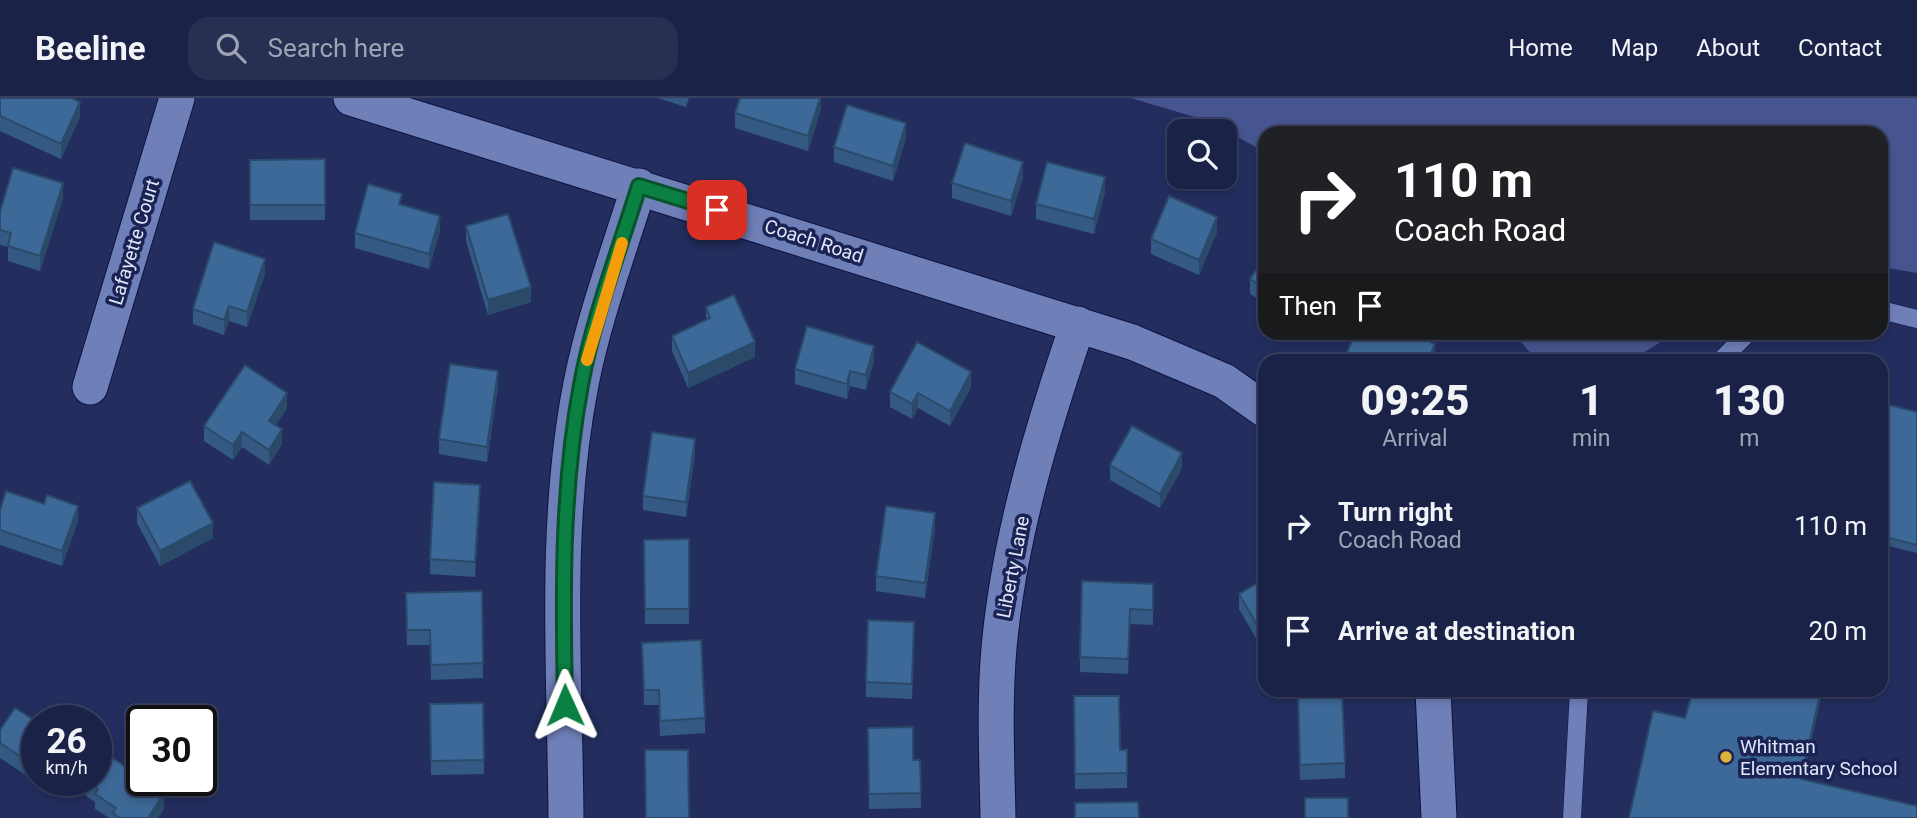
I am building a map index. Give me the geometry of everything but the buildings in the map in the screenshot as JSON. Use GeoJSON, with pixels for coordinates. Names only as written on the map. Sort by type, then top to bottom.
{"type":"FeatureCollection","features":[{"type":"Feature","properties":{"kind":"street","name":"Lafayette Court"},"geometry":{"type":"LineString","coordinates":[[90,387],[177,98]]}},
{"type":"Feature","properties":{"kind":"street","name":"Coach Road"},"geometry":{"type":"LineString","coordinates":[[351,98],[1078,324],[1182,360],[1224,381],[1258,405]]}},
{"type":"Feature","properties":{"kind":"street"},"geometry":{"type":"LineString","coordinates":[[566,818],[564,552],[575,422],[590,346],[639,186]]}},
{"type":"Feature","properties":{"kind":"street","name":"Liberty Lane"},"geometry":{"type":"LineString","coordinates":[[998,818],[997,704],[1005,603],[1015,545],[1040,445],[1078,324]]}},
{"type":"Feature","properties":{"kind":"street"},"geometry":{"type":"LineString","coordinates":[[1433,697],[1439,818]]}},
{"type":"Feature","properties":{"kind":"lane"},"geometry":{"type":"LineString","coordinates":[[1888,312],[1917,319]]}},
{"type":"Feature","properties":{"kind":"lane"},"geometry":{"type":"LineString","coordinates":[[1727,354],[1741,340]]}},
{"type":"Feature","properties":{"kind":"lane"},"geometry":{"type":"LineString","coordinates":[[1572,818],[1579,697]]}},
{"type":"Feature","properties":{"kind":"shaded area"},"geometry":{"type":"Polygon","coordinates":[[[1131,98],[1917,98],[1917,273],[1888,268],[1888,126],[1258,126],[1258,148],[1237,137],[1237,119],[1201,119],[1131,98]]]}},
{"type":"Feature","properties":{"kind":"shaded area"},"geometry":{"type":"Polygon","coordinates":[[[1519,340],[1664,340],[1642,354],[1532,354],[1519,340]]]}},
{"type":"Feature","properties":{"kind":"slow traffic"},"geometry":{"type":"LineString","coordinates":[[587,360],[622,243]]}},
{"type":"Feature","properties":{"kind":"place","name":"Whitman Elementary School"},"geometry":{"type":"Point","coordinates":[1726,757]}},
{"type":"Feature","properties":{"kind":"route"},"geometry":{"type":"LineString","coordinates":[[565,705],[564,552],[575,422],[590,346],[639,186],[717,210]]}}]}
